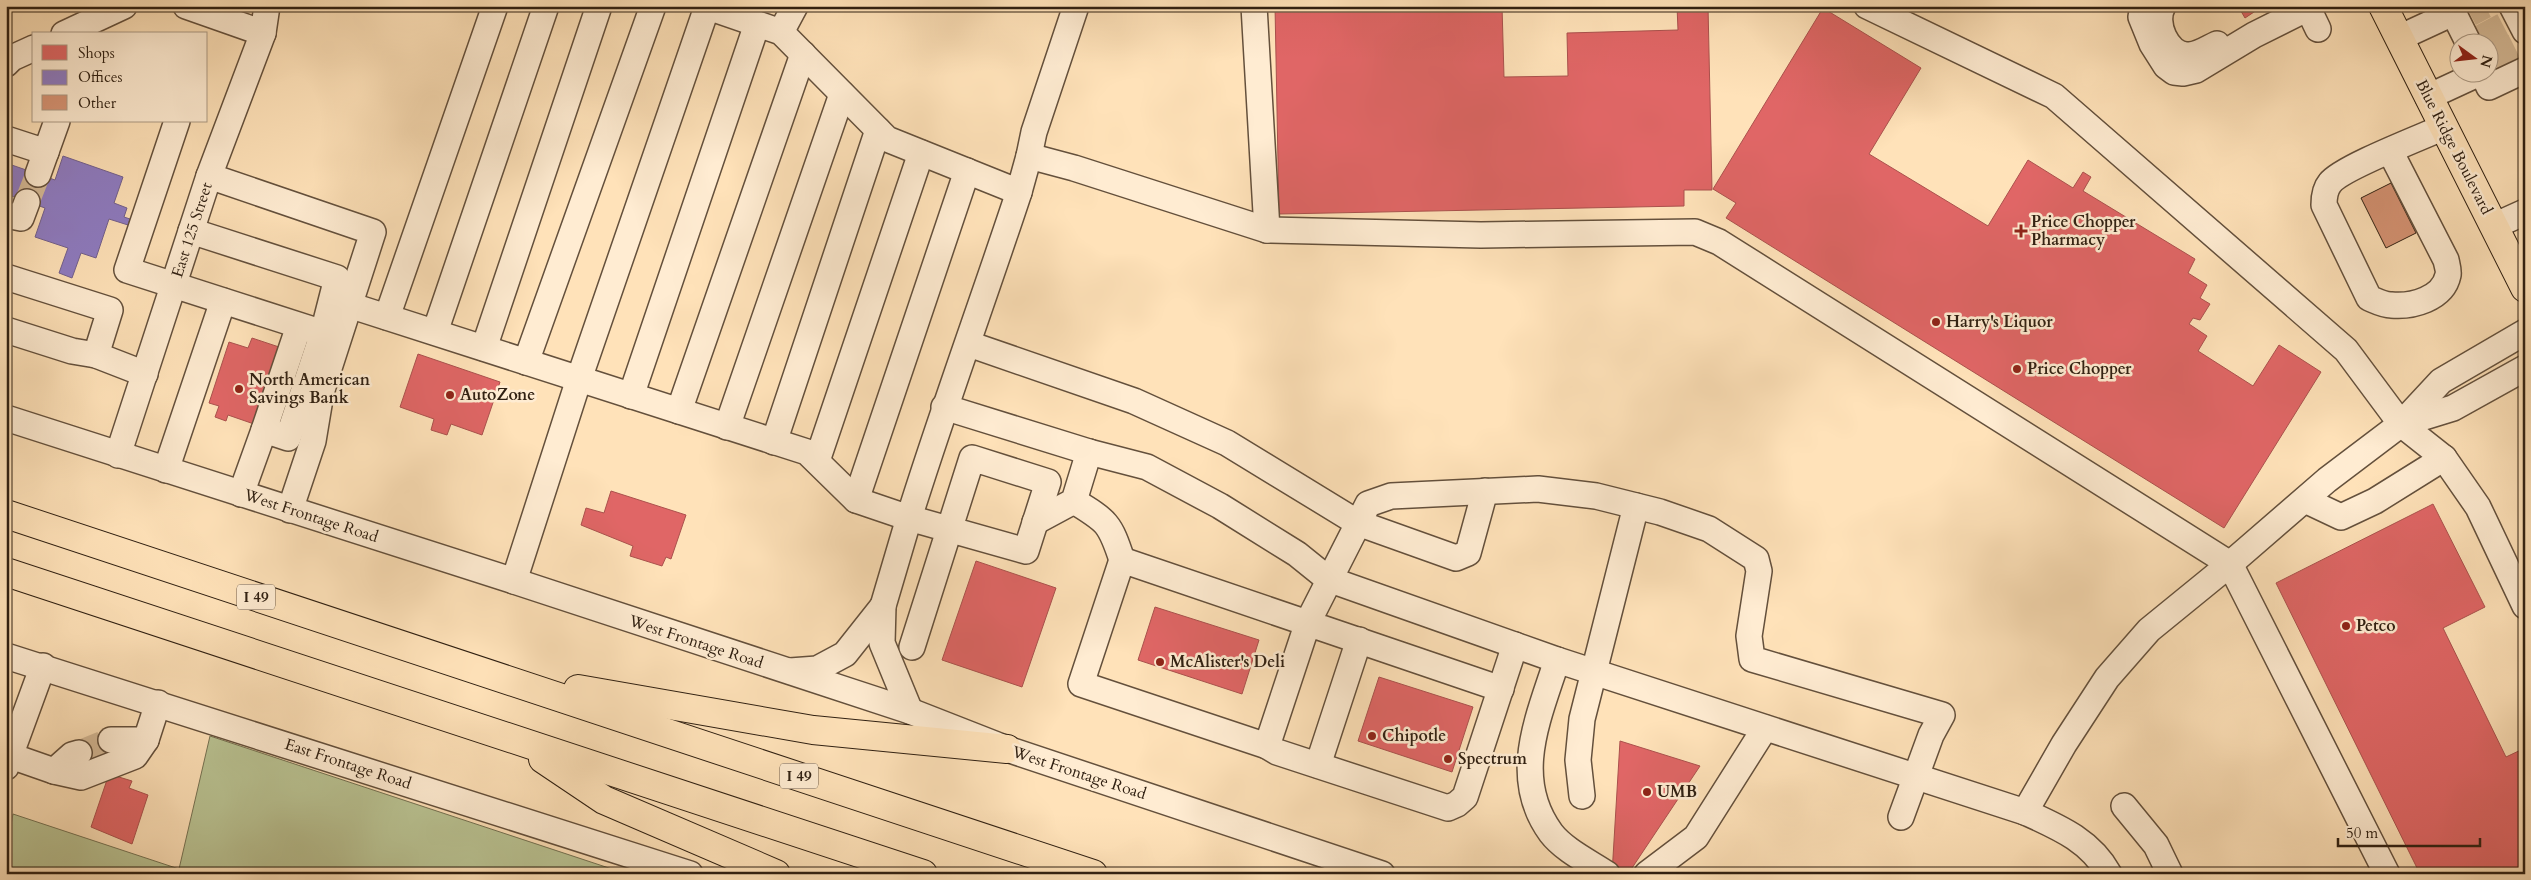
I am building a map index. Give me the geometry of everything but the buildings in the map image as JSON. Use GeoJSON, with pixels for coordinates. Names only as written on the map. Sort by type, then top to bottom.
{"type":"FeatureCollection","features":[{"type":"Feature","properties":{"kind":"main road","name":"Blue Ridge Boulevard"},"geometry":{"type":"LineString","coordinates":[[2383,6],[2525,288]]}},
{"type":"Feature","properties":{"kind":"main road","name":"I 49"},"geometry":{"type":"LineString","coordinates":[[6,514],[1093,874]]}},
{"type":"Feature","properties":{"kind":"main road"},"geometry":{"type":"LineString","coordinates":[[6,572],[922,874]]}},
{"type":"Feature","properties":{"kind":"main road"},"geometry":{"type":"LineString","coordinates":[[506,679],[578,688],[813,730],[1008,749]]}},
{"type":"Feature","properties":{"kind":"main road"},"geometry":{"type":"LineString","coordinates":[[517,741],[604,800],[776,874]]}},
{"type":"Feature","properties":{"kind":"street"},"geometry":{"type":"LineString","coordinates":[[72,32],[93,27],[124,6]]}},
{"type":"Feature","properties":{"kind":"street"},"geometry":{"type":"LineString","coordinates":[[186,6],[210,26],[263,33]]}},
{"type":"Feature","properties":{"kind":"street","name":"East 125 Street"},"geometry":{"type":"LineString","coordinates":[[118,455],[209,176],[263,33],[267,6]]}},
{"type":"Feature","properties":{"kind":"street"},"geometry":{"type":"LineString","coordinates":[[387,317],[494,6]]}},
{"type":"Feature","properties":{"kind":"street"},"geometry":{"type":"LineString","coordinates":[[435,332],[546,6]]}},
{"type":"Feature","properties":{"kind":"street"},"geometry":{"type":"LineString","coordinates":[[484,348],[599,6]]}},
{"type":"Feature","properties":{"kind":"street"},"geometry":{"type":"LineString","coordinates":[[526,362],[653,6]]}},
{"type":"Feature","properties":{"kind":"street"},"geometry":{"type":"LineString","coordinates":[[514,581],[579,379],[706,6],[781,32],[887,139],[1019,192]]}},
{"type":"Feature","properties":{"kind":"street"},"geometry":{"type":"LineString","coordinates":[[781,32],[795,6]]}},
{"type":"Feature","properties":{"kind":"street"},"geometry":{"type":"LineString","coordinates":[[910,711],[882,643],[883,606],[944,407],[969,344],[1019,192],[1034,132],[1076,6]]}},
{"type":"Feature","properties":{"kind":"street"},"geometry":{"type":"LineString","coordinates":[[1254,6],[1267,230]]}},
{"type":"Feature","properties":{"kind":"street"},"geometry":{"type":"LineString","coordinates":[[1867,6],[2054,96],[2346,350],[2401,424],[2444,458],[2478,507],[2525,606]]}},
{"type":"Feature","properties":{"kind":"street"},"geometry":{"type":"LineString","coordinates":[[2143,6],[2141,17],[2152,44],[2166,66],[2174,72],[2184,73],[2196,70],[2254,35],[2307,14]]}},
{"type":"Feature","properties":{"kind":"street"},"geometry":{"type":"LineString","coordinates":[[2163,6],[2159,22],[2165,40],[2176,52],[2188,55],[2202,52],[2284,8],[2307,14]]}},
{"type":"Feature","properties":{"kind":"street"},"geometry":{"type":"LineString","coordinates":[[2399,38],[2457,13],[2483,32]]}},
{"type":"Feature","properties":{"kind":"street"},"geometry":{"type":"LineString","coordinates":[[631,396],[757,24]]}},
{"type":"Feature","properties":{"kind":"street"},"geometry":{"type":"LineString","coordinates":[[6,64],[12,58],[32,49]]}},
{"type":"Feature","properties":{"kind":"street"},"geometry":{"type":"LineString","coordinates":[[680,411],[803,54]]}},
{"type":"Feature","properties":{"kind":"street"},"geometry":{"type":"LineString","coordinates":[[2490,82],[2489,88],[2525,70]]}},
{"type":"Feature","properties":{"kind":"street"},"geometry":{"type":"LineString","coordinates":[[2428,97],[2448,81]]}},
{"type":"Feature","properties":{"kind":"street"},"geometry":{"type":"LineString","coordinates":[[727,427],[842,94]]}},
{"type":"Feature","properties":{"kind":"street"},"geometry":{"type":"LineString","coordinates":[[6,139],[42,163],[57,122]]}},
{"type":"Feature","properties":{"kind":"street"},"geometry":{"type":"LineString","coordinates":[[177,122],[127,270],[323,333]]}},
{"type":"Feature","properties":{"kind":"street"},"geometry":{"type":"LineString","coordinates":[[2390,151],[2446,260],[2449,274],[2443,288],[2433,297],[2412,304],[2391,306],[2369,298],[2324,205],[2324,195],[2329,184],[2338,176],[2390,151],[2444,127]]}},
{"type":"Feature","properties":{"kind":"street"},"geometry":{"type":"LineString","coordinates":[[774,442],[878,130]]}},
{"type":"Feature","properties":{"kind":"street"},"geometry":{"type":"LineString","coordinates":[[817,461],[921,153]]}},
{"type":"Feature","properties":{"kind":"street"},"geometry":{"type":"LineString","coordinates":[[1029,156],[1074,168],[1267,230],[1481,235],[1695,232],[1735,252],[2230,564],[2387,874]]}},
{"type":"Feature","properties":{"kind":"street"},"geometry":{"type":"LineString","coordinates":[[856,500],[967,171]]}},
{"type":"Feature","properties":{"kind":"street"},"geometry":{"type":"LineString","coordinates":[[209,176],[373,232],[321,393],[312,445],[290,510]]}},
{"type":"Feature","properties":{"kind":"street"},"geometry":{"type":"LineString","coordinates":[[6,215],[21,218],[28,202]]}},
{"type":"Feature","properties":{"kind":"street"},"geometry":{"type":"LineString","coordinates":[[2494,226],[2525,212]]}},
{"type":"Feature","properties":{"kind":"street"},"geometry":{"type":"LineString","coordinates":[[192,231],[337,278],[323,333],[288,438]]}},
{"type":"Feature","properties":{"kind":"street"},"geometry":{"type":"LineString","coordinates":[[6,277],[110,310],[96,355]]}},
{"type":"Feature","properties":{"kind":"street"},"geometry":{"type":"LineString","coordinates":[[166,470],[223,301]]}},
{"type":"Feature","properties":{"kind":"street"},"geometry":{"type":"LineString","coordinates":[[350,305],[807,452],[856,500],[909,518],[948,529],[1026,551],[1048,482],[972,458],[948,529],[912,647]]}},
{"type":"Feature","properties":{"kind":"street"},"geometry":{"type":"LineString","coordinates":[[241,494],[299,326]]}},
{"type":"Feature","properties":{"kind":"street"},"geometry":{"type":"LineString","coordinates":[[6,330],[72,351],[96,355],[145,374]]}},
{"type":"Feature","properties":{"kind":"street"},"geometry":{"type":"LineString","coordinates":[[2025,812],[2064,744],[2107,678],[2150,630],[2305,500],[2401,424],[2441,380],[2525,332]]}},
{"type":"Feature","properties":{"kind":"street"},"geometry":{"type":"LineString","coordinates":[[969,344],[1134,401],[1227,443],[1358,523],[1456,558],[1468,553],[1485,491]]}},
{"type":"Feature","properties":{"kind":"street"},"geometry":{"type":"LineString","coordinates":[[2401,424],[2453,408],[2525,368]]}},
{"type":"Feature","properties":{"kind":"street"},"geometry":{"type":"LineString","coordinates":[[944,407],[1089,452],[1147,467],[1220,506],[1297,554],[1328,579],[1557,660],[2025,812],[2072,834],[2104,865],[2110,874]]}},
{"type":"Feature","properties":{"kind":"street","name":"West Frontage Road"},"geometry":{"type":"LineString","coordinates":[[6,418],[514,581],[910,711],[1008,749],[1382,874]]}},
{"type":"Feature","properties":{"kind":"street"},"geometry":{"type":"LineString","coordinates":[[264,430],[312,445]]}},
{"type":"Feature","properties":{"kind":"street"},"geometry":{"type":"LineString","coordinates":[[1035,522],[1074,501],[1089,452]]}},
{"type":"Feature","properties":{"kind":"street"},"geometry":{"type":"LineString","coordinates":[[2305,500],[2341,518],[2375,501],[2444,458]]}},
{"type":"Feature","properties":{"kind":"street"},"geometry":{"type":"LineString","coordinates":[[1267,746],[1308,622],[1328,579],[1368,504],[1391,496],[1538,489],[1596,496],[1636,506],[1708,529],[1756,560],[1759,571],[1749,636],[1752,659],[1942,715],[1931,735],[1901,817]]}},
{"type":"Feature","properties":{"kind":"street"},"geometry":{"type":"LineString","coordinates":[[1074,501],[1102,518],[1111,531],[1122,560],[1081,684],[1267,746],[1276,752],[1448,808],[1465,796],[1515,645]]}},
{"type":"Feature","properties":{"kind":"street"},"geometry":{"type":"LineString","coordinates":[[1582,796],[1578,760],[1582,719],[1636,506]]}},
{"type":"Feature","properties":{"kind":"street"},"geometry":{"type":"LineString","coordinates":[[1122,560],[1501,689]]}},
{"type":"Feature","properties":{"kind":"street"},"geometry":{"type":"LineString","coordinates":[[785,671],[817,669],[845,654],[883,606]]}},
{"type":"Feature","properties":{"kind":"street"},"geometry":{"type":"LineString","coordinates":[[1318,765],[1359,640]]}},
{"type":"Feature","properties":{"kind":"street","name":"East Frontage Road"},"geometry":{"type":"LineString","coordinates":[[6,656],[43,666],[690,874]]}},
{"type":"Feature","properties":{"kind":"street"},"geometry":{"type":"LineString","coordinates":[[1557,660],[1531,742],[1529,772],[1536,803],[1552,833],[1580,857],[1607,874]]}},
{"type":"Feature","properties":{"kind":"street"},"geometry":{"type":"LineString","coordinates":[[43,666],[8,762],[81,777],[135,756],[146,740],[158,703]]}},
{"type":"Feature","properties":{"kind":"street"},"geometry":{"type":"LineString","coordinates":[[1648,874],[1696,837],[1765,728]]}},
{"type":"Feature","properties":{"kind":"street"},"geometry":{"type":"LineString","coordinates":[[112,740],[146,740]]}},
{"type":"Feature","properties":{"kind":"street"},"geometry":{"type":"LineString","coordinates":[[54,771],[72,755],[79,752]]}},
{"type":"Feature","properties":{"kind":"street"},"geometry":{"type":"LineString","coordinates":[[2124,806],[2156,845],[2170,874]]}},
{"type":"Feature","properties":{"kind":"green space"},"geometry":{"type":"Polygon","coordinates":[[[210,736],[627,874],[6,874],[6,852],[13,814],[179,869],[210,736]]]}},
{"type":"Feature","properties":{"kind":"tunnel"},"geometry":{"type":"LineString","coordinates":[[2470,14],[2485,6]]}},
{"type":"Feature","properties":{"kind":"tunnel"},"geometry":{"type":"LineString","coordinates":[[2491,32],[2504,25]]}},
{"type":"Feature","properties":{"kind":"tunnel"},"geometry":{"type":"LineString","coordinates":[[2498,54],[2514,46]]}},
{"type":"Feature","properties":{"kind":"tunnel"},"geometry":{"type":"LineString","coordinates":[[27,202],[38,174]]}},
{"type":"Feature","properties":{"kind":"tunnel"},"geometry":{"type":"LineString","coordinates":[[79,753],[111,740]]}},
{"type":"Feature","properties":{"kind":"place","name":"Price Chopper Pharmacy"},"geometry":{"type":"Point","coordinates":[2021,231]}},
{"type":"Feature","properties":{"kind":"place","name":"Harry's Liquor"},"geometry":{"type":"Point","coordinates":[1936,322]}},
{"type":"Feature","properties":{"kind":"place","name":"Price Chopper"},"geometry":{"type":"Point","coordinates":[2017,369]}},
{"type":"Feature","properties":{"kind":"place","name":"North American Savings Bank"},"geometry":{"type":"Point","coordinates":[239,389]}},
{"type":"Feature","properties":{"kind":"place","name":"AutoZone"},"geometry":{"type":"Point","coordinates":[450,395]}},
{"type":"Feature","properties":{"kind":"place","name":"Petco"},"geometry":{"type":"Point","coordinates":[2346,626]}},
{"type":"Feature","properties":{"kind":"place","name":"McAlister's Deli"},"geometry":{"type":"Point","coordinates":[1160,662]}},
{"type":"Feature","properties":{"kind":"place","name":"Chipotle"},"geometry":{"type":"Point","coordinates":[1372,736]}},
{"type":"Feature","properties":{"kind":"place","name":"Spectrum"},"geometry":{"type":"Point","coordinates":[1448,759]}},
{"type":"Feature","properties":{"kind":"place","name":"UMB"},"geometry":{"type":"Point","coordinates":[1647,792]}}]}
